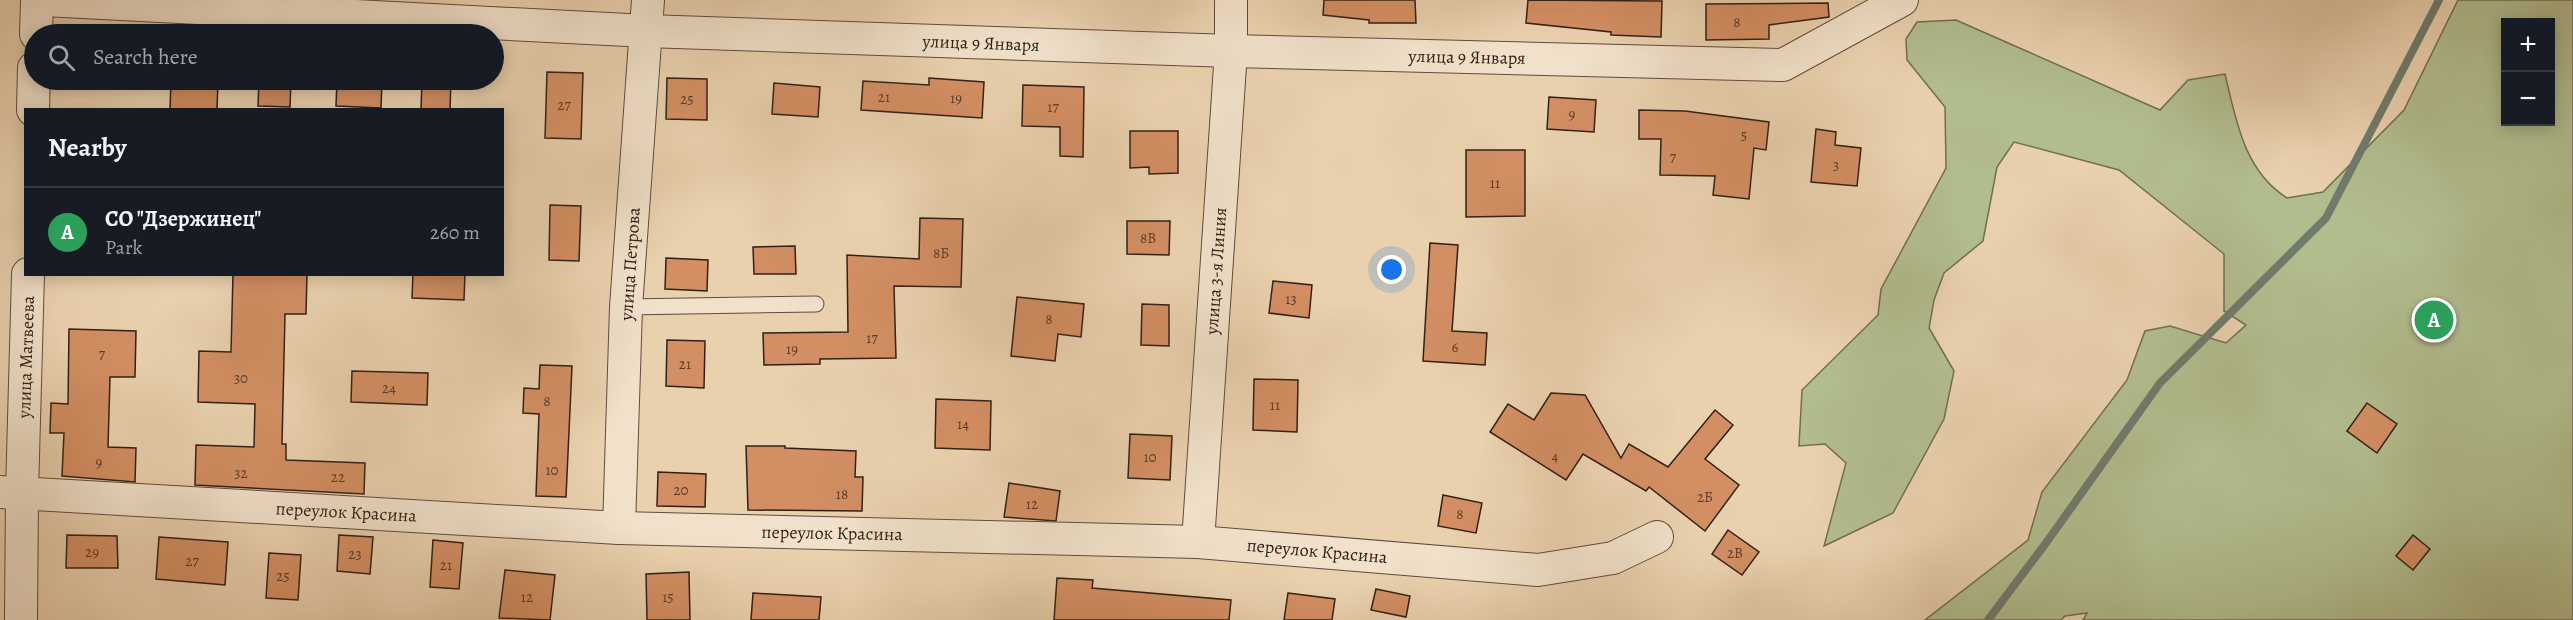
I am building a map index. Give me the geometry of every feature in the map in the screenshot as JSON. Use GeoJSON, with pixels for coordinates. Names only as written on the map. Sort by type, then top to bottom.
{"type":"FeatureCollection","features":[{"type":"Feature","properties":{"kind":"street"},"geometry":{"type":"LineString","coordinates":[[36,24],[37,0]]}},
{"type":"Feature","properties":{"kind":"street","name":"улица 9 Января"},"geometry":{"type":"LineString","coordinates":[[44,0],[647,31],[1231,51],[1783,65],[1902,0]]}},
{"type":"Feature","properties":{"kind":"street","name":"улица Петрова"},"geometry":{"type":"LineString","coordinates":[[619,528],[626,307],[648,0]]}},
{"type":"Feature","properties":{"kind":"street","name":"улица 3-я Линия"},"geometry":{"type":"LineString","coordinates":[[1198,542],[1231,51],[1231,0]]}},
{"type":"Feature","properties":{"kind":"street"},"geometry":{"type":"LineString","coordinates":[[33,90],[33,108]]}},
{"type":"Feature","properties":{"kind":"street","name":"улица Матвеева"},"geometry":{"type":"LineString","coordinates":[[21,620],[11,493],[28,276]]}},
{"type":"Feature","properties":{"kind":"street","name":"переулок Красина"},"geometry":{"type":"LineString","coordinates":[[11,493],[619,528],[1198,542],[1538,570],[1613,558],[1657,537]]}},
{"type":"Feature","properties":{"kind":"lane"},"geometry":{"type":"LineString","coordinates":[[626,307],[816,304]]}},
{"type":"Feature","properties":{"kind":"green space"},"geometry":{"type":"Polygon","coordinates":[[[2458,0],[2573,0],[2573,620],[2083,620],[2087,613],[2065,616],[2061,620],[1925,620],[2028,540],[2042,492],[2127,380],[2145,331],[2170,326],[2226,343],[2246,325],[2224,311],[2224,254],[2119,170],[2014,142],[1997,167],[1983,241],[1944,273],[1934,300],[1929,328],[1954,371],[1944,419],[1893,513],[1824,546],[1846,463],[1825,444],[1799,446],[1802,390],[1878,315],[1881,289],[1946,168],[1945,107],[1907,60],[1906,39],[1917,22],[1956,20],[2160,110],[2188,80],[2225,74],[2244,143],[2261,174],[2272,187],[2287,198],[2323,192],[2404,110],[2458,0]]]}},
{"type":"Feature","properties":{"kind":"building"},"geometry":{"type":"Polygon","coordinates":[[[1324,0],[1415,0],[1416,23],[1369,23],[1369,20],[1323,15],[1324,0]]]}},
{"type":"Feature","properties":{"kind":"building"},"geometry":{"type":"Polygon","coordinates":[[[1528,0],[1662,1],[1661,37],[1611,35],[1611,32],[1526,23],[1528,0]]]}},
{"type":"Feature","properties":{"kind":"building"},"geometry":{"type":"Polygon","coordinates":[[[1828,3],[1829,17],[1769,25],[1769,39],[1706,40],[1706,4],[1828,3]]]}},
{"type":"Feature","properties":{"kind":"building"},"geometry":{"type":"Polygon","coordinates":[[[547,72],[583,73],[581,139],[545,138],[547,72]]]}},
{"type":"Feature","properties":{"kind":"building"},"geometry":{"type":"Polygon","coordinates":[[[667,78],[707,79],[707,120],[666,119],[667,78]]]}},
{"type":"Feature","properties":{"kind":"building"},"geometry":{"type":"Polygon","coordinates":[[[929,78],[984,82],[982,118],[861,110],[863,81],[929,85],[929,78]]]}},
{"type":"Feature","properties":{"kind":"building"},"geometry":{"type":"Polygon","coordinates":[[[774,83],[820,87],[818,117],[772,114],[774,83]]]}},
{"type":"Feature","properties":{"kind":"building"},"geometry":{"type":"Polygon","coordinates":[[[1023,85],[1084,87],[1083,157],[1060,156],[1060,127],[1022,126],[1023,85]]]}},
{"type":"Feature","properties":{"kind":"building"},"geometry":{"type":"Polygon","coordinates":[[[171,90],[218,90],[217,108],[170,108],[171,90]]]}},
{"type":"Feature","properties":{"kind":"building"},"geometry":{"type":"Polygon","coordinates":[[[259,90],[291,90],[290,107],[258,106],[259,90]]]}},
{"type":"Feature","properties":{"kind":"building"},"geometry":{"type":"Polygon","coordinates":[[[337,90],[382,90],[381,108],[336,106],[337,90]]]}},
{"type":"Feature","properties":{"kind":"building"},"geometry":{"type":"Polygon","coordinates":[[[422,90],[451,90],[450,108],[421,108],[422,90]]]}},
{"type":"Feature","properties":{"kind":"building"},"geometry":{"type":"Polygon","coordinates":[[[1549,97],[1596,100],[1594,132],[1547,129],[1549,97]]]}},
{"type":"Feature","properties":{"kind":"building"},"geometry":{"type":"Polygon","coordinates":[[[1639,110],[1685,111],[1769,122],[1766,150],[1754,148],[1749,199],[1713,195],[1715,176],[1660,175],[1661,139],[1639,139],[1639,110]]]}},
{"type":"Feature","properties":{"kind":"building"},"geometry":{"type":"Polygon","coordinates":[[[1816,129],[1836,132],[1835,145],[1861,148],[1857,186],[1811,182],[1816,129]]]}},
{"type":"Feature","properties":{"kind":"building"},"geometry":{"type":"Polygon","coordinates":[[[1130,131],[1178,131],[1178,173],[1149,174],[1149,167],[1130,168],[1130,131]]]}},
{"type":"Feature","properties":{"kind":"building"},"geometry":{"type":"Polygon","coordinates":[[[1466,150],[1525,150],[1525,216],[1466,217],[1466,150]]]}},
{"type":"Feature","properties":{"kind":"building"},"geometry":{"type":"Polygon","coordinates":[[[550,205],[581,206],[579,261],[549,260],[550,205]]]}},
{"type":"Feature","properties":{"kind":"building"},"geometry":{"type":"Polygon","coordinates":[[[920,218],[963,219],[961,287],[894,286],[896,358],[820,359],[820,364],[764,365],[763,333],[848,332],[847,255],[919,259],[920,218]]]}},
{"type":"Feature","properties":{"kind":"building"},"geometry":{"type":"Polygon","coordinates":[[[1127,221],[1170,221],[1169,255],[1127,254],[1127,221]]]}},
{"type":"Feature","properties":{"kind":"building"},"geometry":{"type":"Polygon","coordinates":[[[1430,243],[1458,245],[1452,331],[1487,333],[1485,365],[1423,361],[1430,243]]]}},
{"type":"Feature","properties":{"kind":"building"},"geometry":{"type":"Polygon","coordinates":[[[795,246],[796,274],[754,274],[753,247],[795,246]]]}},
{"type":"Feature","properties":{"kind":"building"},"geometry":{"type":"Polygon","coordinates":[[[666,258],[708,260],[707,291],[665,289],[666,258]]]}},
{"type":"Feature","properties":{"kind":"building"},"geometry":{"type":"Polygon","coordinates":[[[233,276],[307,276],[306,314],[285,314],[282,444],[286,444],[286,460],[365,463],[364,494],[195,485],[196,445],[254,447],[255,404],[198,402],[199,351],[231,352],[233,276]]]}},
{"type":"Feature","properties":{"kind":"building"},"geometry":{"type":"Polygon","coordinates":[[[413,276],[465,276],[464,300],[412,298],[413,276]]]}},
{"type":"Feature","properties":{"kind":"building"},"geometry":{"type":"Polygon","coordinates":[[[1273,281],[1312,285],[1309,318],[1269,313],[1273,281]]]}},
{"type":"Feature","properties":{"kind":"building"},"geometry":{"type":"Polygon","coordinates":[[[1017,297],[1084,304],[1081,337],[1058,334],[1055,361],[1011,356],[1017,297]]]}},
{"type":"Feature","properties":{"kind":"building"},"geometry":{"type":"Polygon","coordinates":[[[1142,304],[1169,305],[1169,346],[1141,345],[1142,304]]]}},
{"type":"Feature","properties":{"kind":"building"},"geometry":{"type":"Polygon","coordinates":[[[69,329],[136,331],[135,377],[110,377],[108,447],[136,448],[135,482],[62,476],[64,433],[50,433],[51,403],[68,404],[69,329]]]}},
{"type":"Feature","properties":{"kind":"building"},"geometry":{"type":"Polygon","coordinates":[[[667,340],[705,341],[704,388],[666,386],[667,340]]]}},
{"type":"Feature","properties":{"kind":"building"},"geometry":{"type":"Polygon","coordinates":[[[540,365],[572,366],[566,497],[536,496],[539,414],[523,413],[524,388],[539,389],[540,365]]]}},
{"type":"Feature","properties":{"kind":"building"},"geometry":{"type":"Polygon","coordinates":[[[352,371],[428,373],[427,405],[351,402],[352,371]]]}},
{"type":"Feature","properties":{"kind":"building"},"geometry":{"type":"Polygon","coordinates":[[[1254,379],[1298,380],[1297,432],[1253,430],[1254,379]]]}},
{"type":"Feature","properties":{"kind":"building"},"geometry":{"type":"Polygon","coordinates":[[[1551,393],[1585,395],[1621,458],[1629,444],[1668,467],[1715,410],[1733,425],[1705,459],[1739,485],[1705,531],[1649,487],[1646,491],[1583,454],[1566,480],[1490,432],[1508,404],[1534,420],[1551,393]]]}},
{"type":"Feature","properties":{"kind":"building"},"geometry":{"type":"Polygon","coordinates":[[[936,399],[991,401],[990,450],[935,448],[936,399]]]}},
{"type":"Feature","properties":{"kind":"building"},"geometry":{"type":"Polygon","coordinates":[[[2367,403],[2397,424],[2377,453],[2347,431],[2367,403]]]}},
{"type":"Feature","properties":{"kind":"building"},"geometry":{"type":"Polygon","coordinates":[[[1130,434],[1172,436],[1170,480],[1128,478],[1130,434]]]}},
{"type":"Feature","properties":{"kind":"building"},"geometry":{"type":"Polygon","coordinates":[[[746,446],[856,451],[855,477],[863,477],[862,511],[748,510],[746,446]]]}},
{"type":"Feature","properties":{"kind":"building"},"geometry":{"type":"Polygon","coordinates":[[[658,472],[706,474],[705,507],[657,506],[658,472]]]}},
{"type":"Feature","properties":{"kind":"building"},"geometry":{"type":"Polygon","coordinates":[[[1009,483],[1060,491],[1056,521],[1004,517],[1009,483]]]}},
{"type":"Feature","properties":{"kind":"building"},"geometry":{"type":"Polygon","coordinates":[[[1443,495],[1482,503],[1476,533],[1438,526],[1443,495]]]}},
{"type":"Feature","properties":{"kind":"building"},"geometry":{"type":"Polygon","coordinates":[[[1728,530],[1759,552],[1742,575],[1712,554],[1728,530]]]}},
{"type":"Feature","properties":{"kind":"building"},"geometry":{"type":"Polygon","coordinates":[[[67,535],[117,536],[118,568],[66,568],[67,535]]]}},
{"type":"Feature","properties":{"kind":"building"},"geometry":{"type":"Polygon","coordinates":[[[339,535],[373,537],[370,574],[337,571],[339,535]]]}},
{"type":"Feature","properties":{"kind":"building"},"geometry":{"type":"Polygon","coordinates":[[[2413,535],[2430,549],[2413,570],[2396,556],[2413,535]]]}},
{"type":"Feature","properties":{"kind":"building"},"geometry":{"type":"Polygon","coordinates":[[[159,537],[228,542],[225,585],[156,579],[159,537]]]}},
{"type":"Feature","properties":{"kind":"building"},"geometry":{"type":"Polygon","coordinates":[[[433,540],[463,543],[459,589],[430,587],[433,540]]]}},
{"type":"Feature","properties":{"kind":"building"},"geometry":{"type":"Polygon","coordinates":[[[269,553],[301,555],[298,600],[266,598],[269,553]]]}},
{"type":"Feature","properties":{"kind":"building"},"geometry":{"type":"Polygon","coordinates":[[[505,570],[555,575],[550,620],[499,618],[505,570]]]}},
{"type":"Feature","properties":{"kind":"building"},"geometry":{"type":"Polygon","coordinates":[[[689,572],[690,620],[647,620],[646,574],[689,572]]]}},
{"type":"Feature","properties":{"kind":"building"},"geometry":{"type":"Polygon","coordinates":[[[1057,578],[1093,580],[1092,588],[1231,600],[1229,620],[1054,620],[1057,578]]]}},
{"type":"Feature","properties":{"kind":"building"},"geometry":{"type":"Polygon","coordinates":[[[1376,589],[1410,596],[1406,617],[1371,610],[1376,589]]]}},
{"type":"Feature","properties":{"kind":"building"},"geometry":{"type":"Polygon","coordinates":[[[753,593],[821,597],[819,620],[751,620],[753,593]]]}},
{"type":"Feature","properties":{"kind":"building"},"geometry":{"type":"Polygon","coordinates":[[[1288,593],[1335,599],[1332,620],[1284,620],[1288,593]]]}},
{"type":"Feature","properties":{"kind":"waterway"},"geometry":{"type":"LineString","coordinates":[[1988,620],[2160,383],[2326,218],[2439,0]]}},
{"type":"Feature","properties":{"kind":"place","name":"СО \"Дзержинец\""},"geometry":{"type":"Point","coordinates":[2434,320]}}]}
